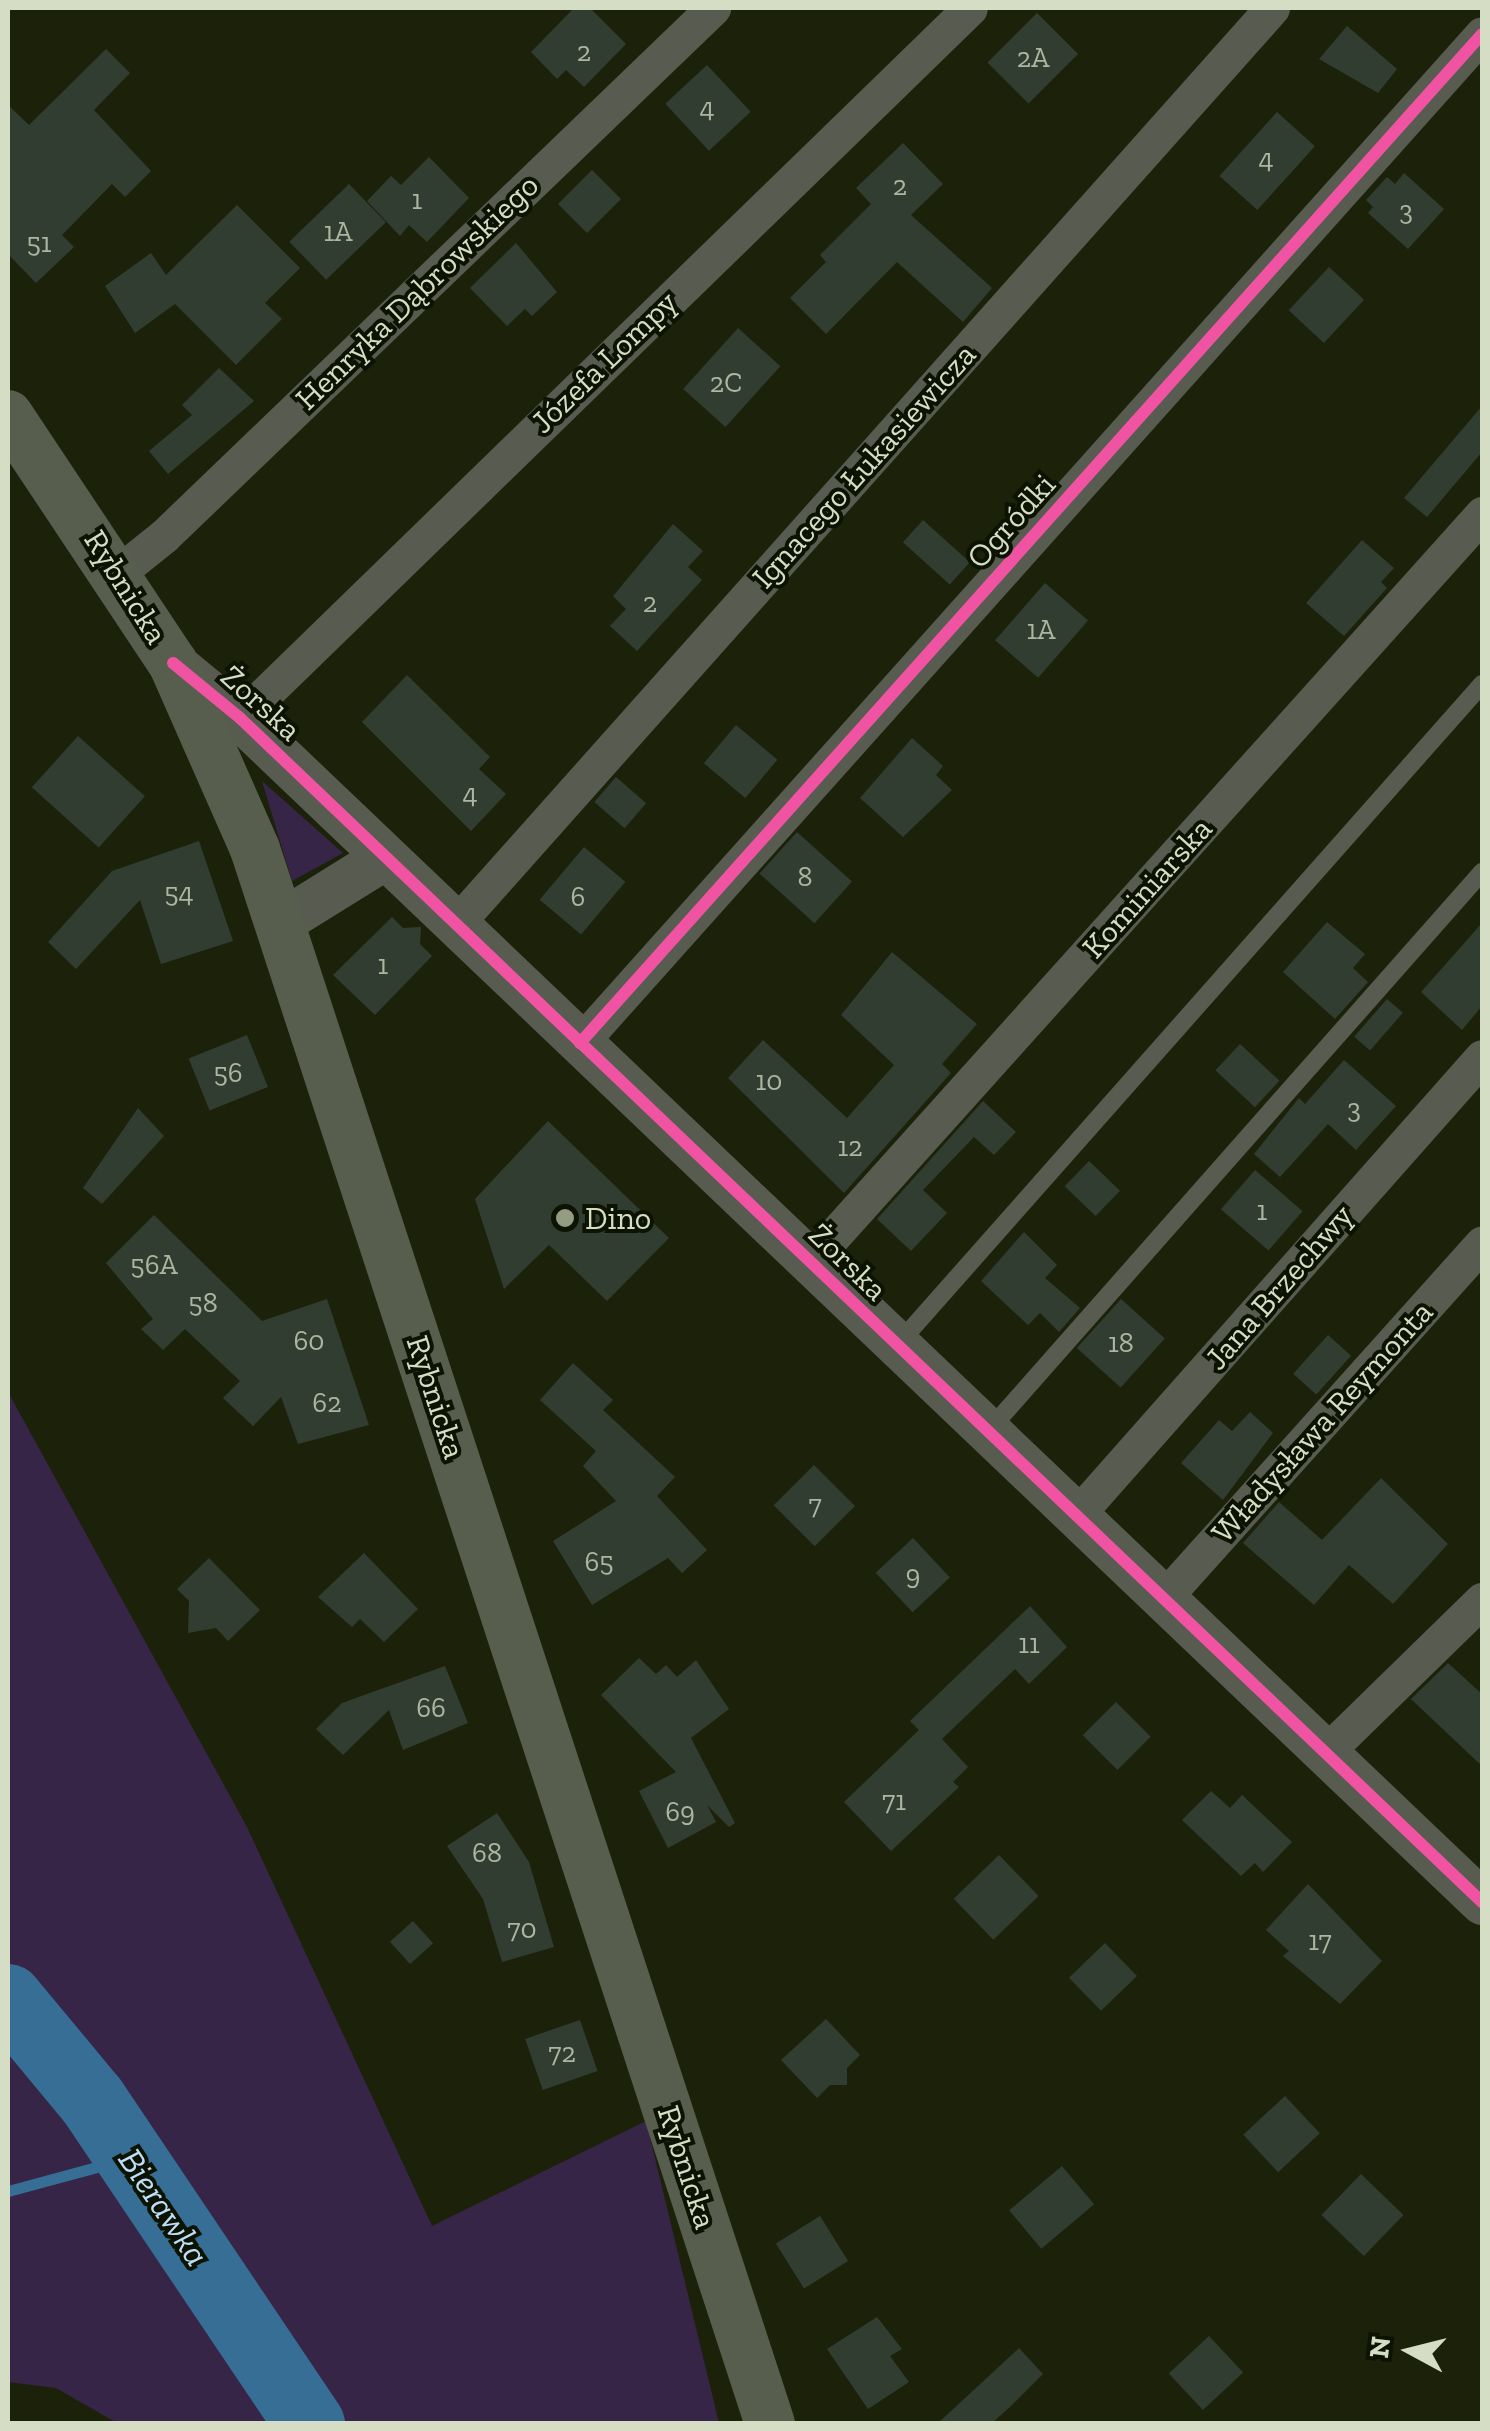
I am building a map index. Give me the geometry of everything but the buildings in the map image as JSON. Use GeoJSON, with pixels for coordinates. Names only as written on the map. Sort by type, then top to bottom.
{"type":"FeatureCollection","features":[{"type":"Feature","properties":{"kind":"main road","name":"Rybnicka"},"geometry":{"type":"LineString","coordinates":[[8,415],[118,572],[174,663],[219,757],[282,921],[770,2424]]}},
{"type":"Feature","properties":{"kind":"street","name":"Henryka Dąbrowskiego"},"geometry":{"type":"LineString","coordinates":[[118,572],[164,536],[713,8]]}},
{"type":"Feature","properties":{"kind":"street","name":"Józefa Lompy"},"geometry":{"type":"LineString","coordinates":[[240,718],[970,8]]}},
{"type":"Feature","properties":{"kind":"street","name":"Ignacego Łukasiewicza"},"geometry":{"type":"LineString","coordinates":[[456,925],[1272,8]]}},
{"type":"Feature","properties":{"kind":"street","name":"Ogródki"},"geometry":{"type":"LineString","coordinates":[[580,1044],[1482,34]]}},
{"type":"Feature","properties":{"kind":"street","name":"Kominiarska"},"geometry":{"type":"LineString","coordinates":[[810,1262],[1482,514]]}},
{"type":"Feature","properties":{"kind":"street","name":"Żorska"},"geometry":{"type":"LineString","coordinates":[[174,663],[240,718],[986,1434],[1481,1897]]}},
{"type":"Feature","properties":{"kind":"street"},"geometry":{"type":"LineString","coordinates":[[282,921],[385,858]]}},
{"type":"Feature","properties":{"kind":"street","name":"Jana Brzechwy"},"geometry":{"type":"LineString","coordinates":[[1075,1517],[1482,1057]]}},
{"type":"Feature","properties":{"kind":"street","name":"Władysława Reymonta"},"geometry":{"type":"LineString","coordinates":[[1162,1600],[1482,1243]]}},
{"type":"Feature","properties":{"kind":"street"},"geometry":{"type":"LineString","coordinates":[[1325,1753],[1482,1600]]}},
{"type":"Feature","properties":{"kind":"lane"},"geometry":{"type":"LineString","coordinates":[[895,1347],[1482,684]]}},
{"type":"Feature","properties":{"kind":"lane"},"geometry":{"type":"LineString","coordinates":[[986,1434],[1482,872]]}},
{"type":"Feature","properties":{"kind":"shaded area"},"geometry":{"type":"Polygon","coordinates":[[[262,781],[343,853],[292,881],[262,781]]]}},
{"type":"Feature","properties":{"kind":"shaded area"},"geometry":{"type":"Polygon","coordinates":[[[8,1392],[247,1827],[432,2226],[646,2121],[719,2423],[117,2423],[56,2388],[8,2382],[8,1392]]]}},
{"type":"Feature","properties":{"kind":"waterway","name":"Bierawka"},"geometry":{"type":"LineString","coordinates":[[8,1999],[92,2100],[310,2424]]}},
{"type":"Feature","properties":{"kind":"waterway"},"geometry":{"type":"LineString","coordinates":[[8,2191],[130,2158]]}},
{"type":"Feature","properties":{"kind":"cycle path"},"geometry":{"type":"LineString","coordinates":[[580,1043],[1482,34]]}},
{"type":"Feature","properties":{"kind":"cycle path"},"geometry":{"type":"LineString","coordinates":[[173,663],[240,718],[1482,1902]]}},
{"type":"Feature","properties":{"kind":"place","name":"Dino"},"geometry":{"type":"Point","coordinates":[565,1218]}}]}
